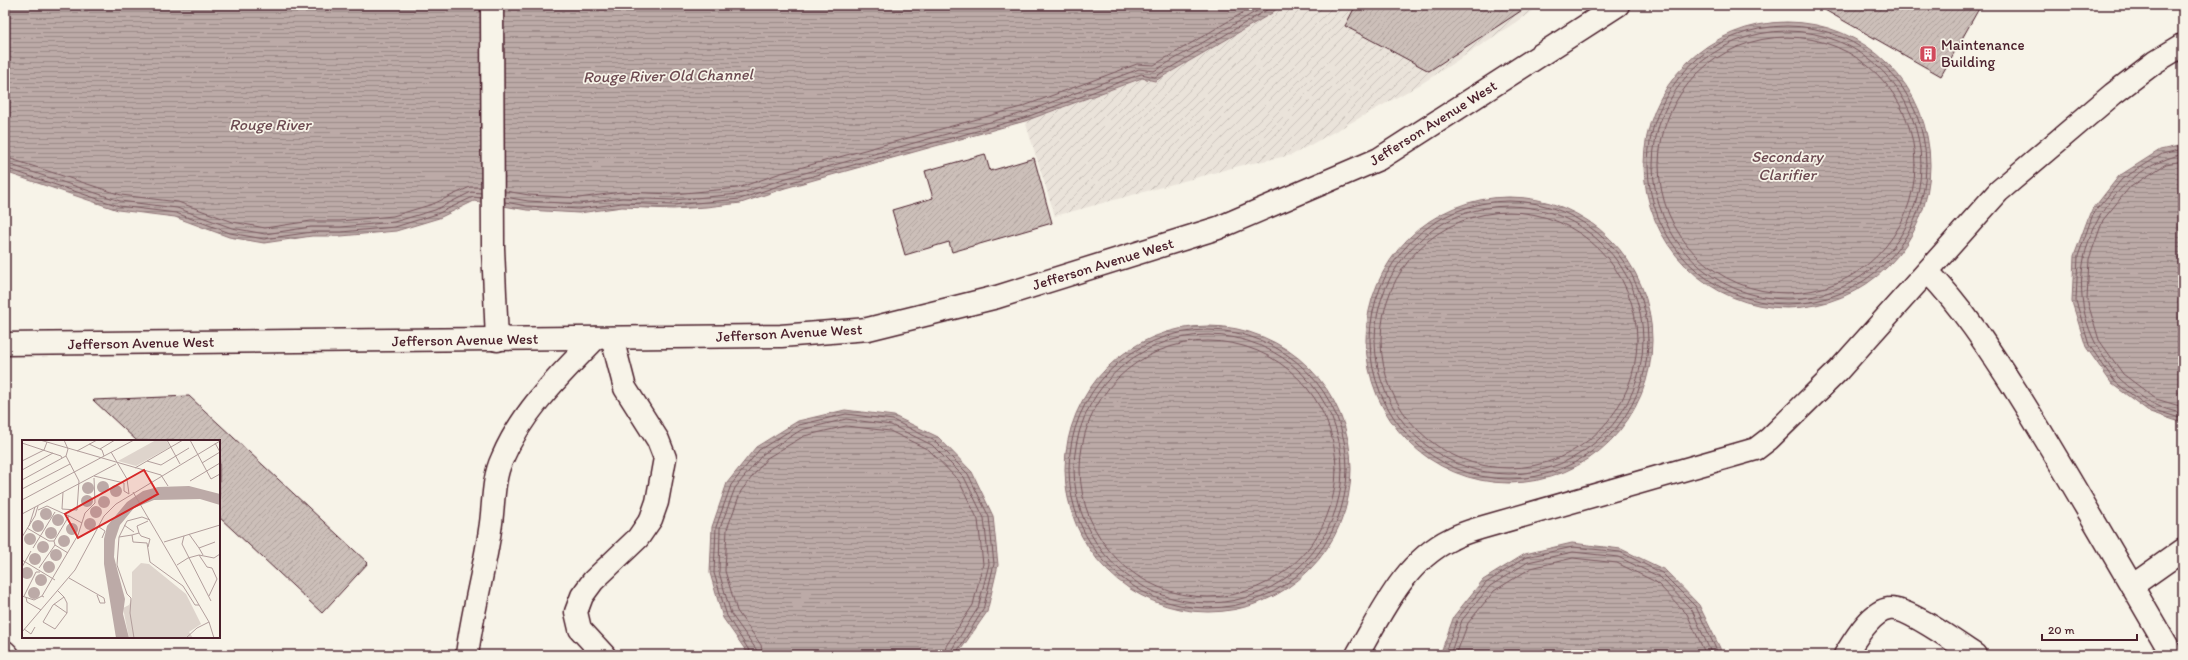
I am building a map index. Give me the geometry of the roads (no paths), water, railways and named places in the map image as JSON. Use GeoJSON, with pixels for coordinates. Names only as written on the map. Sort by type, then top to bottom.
{"type":"FeatureCollection","features":[{"type":"Feature","properties":{"kind":"main road"},"geometry":{"type":"LineString","coordinates":[[492,5],[493,248],[497,340]]}},
{"type":"Feature","properties":{"kind":"main road","name":"Jefferson Avenue West"},"geometry":{"type":"LineString","coordinates":[[5,344],[781,336],[868,329],[997,296],[1218,228],[1379,159],[1618,5]]}},
{"type":"Feature","properties":{"kind":"main road"},"geometry":{"type":"LineString","coordinates":[[1357,655],[1392,594],[1411,569],[1433,549],[1451,538],[1480,528],[1756,449],[1769,439],[1838,371],[1999,191],[2113,94],[2155,62],[2183,45]]}},
{"type":"Feature","properties":{"kind":"main road"},"geometry":{"type":"LineString","coordinates":[[1928,272],[1949,293],[1973,324],[2035,422],[2172,655]]}},
{"type":"Feature","properties":{"kind":"main road"},"geometry":{"type":"LineString","coordinates":[[467,655],[471,620],[491,530],[501,460],[522,422],[541,398],[604,338],[625,388],[658,440],[665,458],[657,502],[651,519],[638,538],[592,581],[582,596],[576,612],[580,629],[604,655]]}},
{"type":"Feature","properties":{"kind":"main road"},"geometry":{"type":"LineString","coordinates":[[2132,586],[2183,550]]}},
{"type":"Feature","properties":{"kind":"main road"},"geometry":{"type":"LineString","coordinates":[[1845,655],[1862,629],[1876,615],[1888,609],[1898,609],[1916,618],[1975,655]]}},
{"type":"Feature","properties":{"kind":"main road"},"geometry":{"type":"LineString","coordinates":[[5,652],[8,655]]}},
{"type":"Feature","properties":{"kind":"water","name":"Rouge River"},"geometry":{"type":"Polygon","coordinates":[[[5,5],[1281,5],[1272,13],[1155,81],[1142,78],[1025,121],[785,188],[741,203],[673,209],[622,207],[579,213],[527,210],[474,201],[439,218],[396,231],[341,236],[312,236],[264,243],[229,237],[175,217],[118,210],[5,172],[5,5]]]}},
{"type":"Feature","properties":{"kind":"water","name":"Secondary Clarifier"},"geometry":{"type":"Polygon","coordinates":[[[1773,22],[1801,22],[1815,24],[1842,32],[1878,54],[1898,74],[1920,110],[1928,137],[1930,165],[1928,193],[1920,220],[1898,256],[1878,276],[1842,298],[1829,302],[1801,308],[1773,308],[1759,306],[1732,298],[1696,276],[1676,256],[1654,220],[1650,207],[1644,179],[1644,151],[1646,137],[1654,110],[1676,74],[1696,54],[1732,32],[1745,28],[1773,22]]]}},
{"type":"Feature","properties":{"kind":"water"},"geometry":{"type":"Polygon","coordinates":[[[2183,145],[2183,423],[2150,412],[2112,384],[2086,347],[2072,302],[2074,256],[2090,213],[2119,176],[2160,150],[2183,145]]]}},
{"type":"Feature","properties":{"kind":"water"},"geometry":{"type":"Polygon","coordinates":[[[1495,197],[1523,197],[1551,203],[1577,214],[1600,229],[1620,249],[1635,272],[1646,298],[1652,326],[1650,368],[1635,408],[1620,431],[1600,451],[1577,466],[1551,477],[1523,483],[1495,483],[1467,477],[1441,466],[1418,451],[1398,431],[1383,408],[1372,382],[1366,354],[1366,326],[1372,298],[1383,272],[1398,249],[1418,229],[1441,214],[1467,203],[1495,197]]]}},
{"type":"Feature","properties":{"kind":"water"},"geometry":{"type":"Polygon","coordinates":[[[1194,326],[1222,326],[1250,332],[1276,343],[1299,358],[1319,378],[1334,401],[1345,427],[1351,455],[1349,497],[1334,537],[1319,560],[1299,580],[1276,595],[1250,606],[1222,612],[1194,612],[1166,606],[1140,595],[1117,580],[1097,560],[1082,537],[1071,511],[1065,483],[1065,455],[1071,427],[1082,401],[1097,378],[1117,358],[1140,343],[1166,332],[1194,326]]]}},
{"type":"Feature","properties":{"kind":"water"},"geometry":{"type":"Polygon","coordinates":[[[845,410],[894,416],[938,437],[972,472],[993,516],[998,565],[987,612],[957,655],[749,655],[723,618],[710,573],[712,527],[727,483],[756,447],[798,421],[845,410]]]}},
{"type":"Feature","properties":{"kind":"water"},"geometry":{"type":"Polygon","coordinates":[[[1572,543],[1621,549],[1665,570],[1699,605],[1720,648],[1721,655],[1440,655],[1454,616],[1483,580],[1525,554],[1572,543]]]}},
{"type":"Feature","properties":{"kind":"place","name":"Maintenance Building"},"geometry":{"type":"Point","coordinates":[1928,54]}},
{"type":"Feature","properties":{"kind":"water label","name":"Rouge River Old Channel"},"geometry":{"type":"Point","coordinates":[668,75]}}]}
